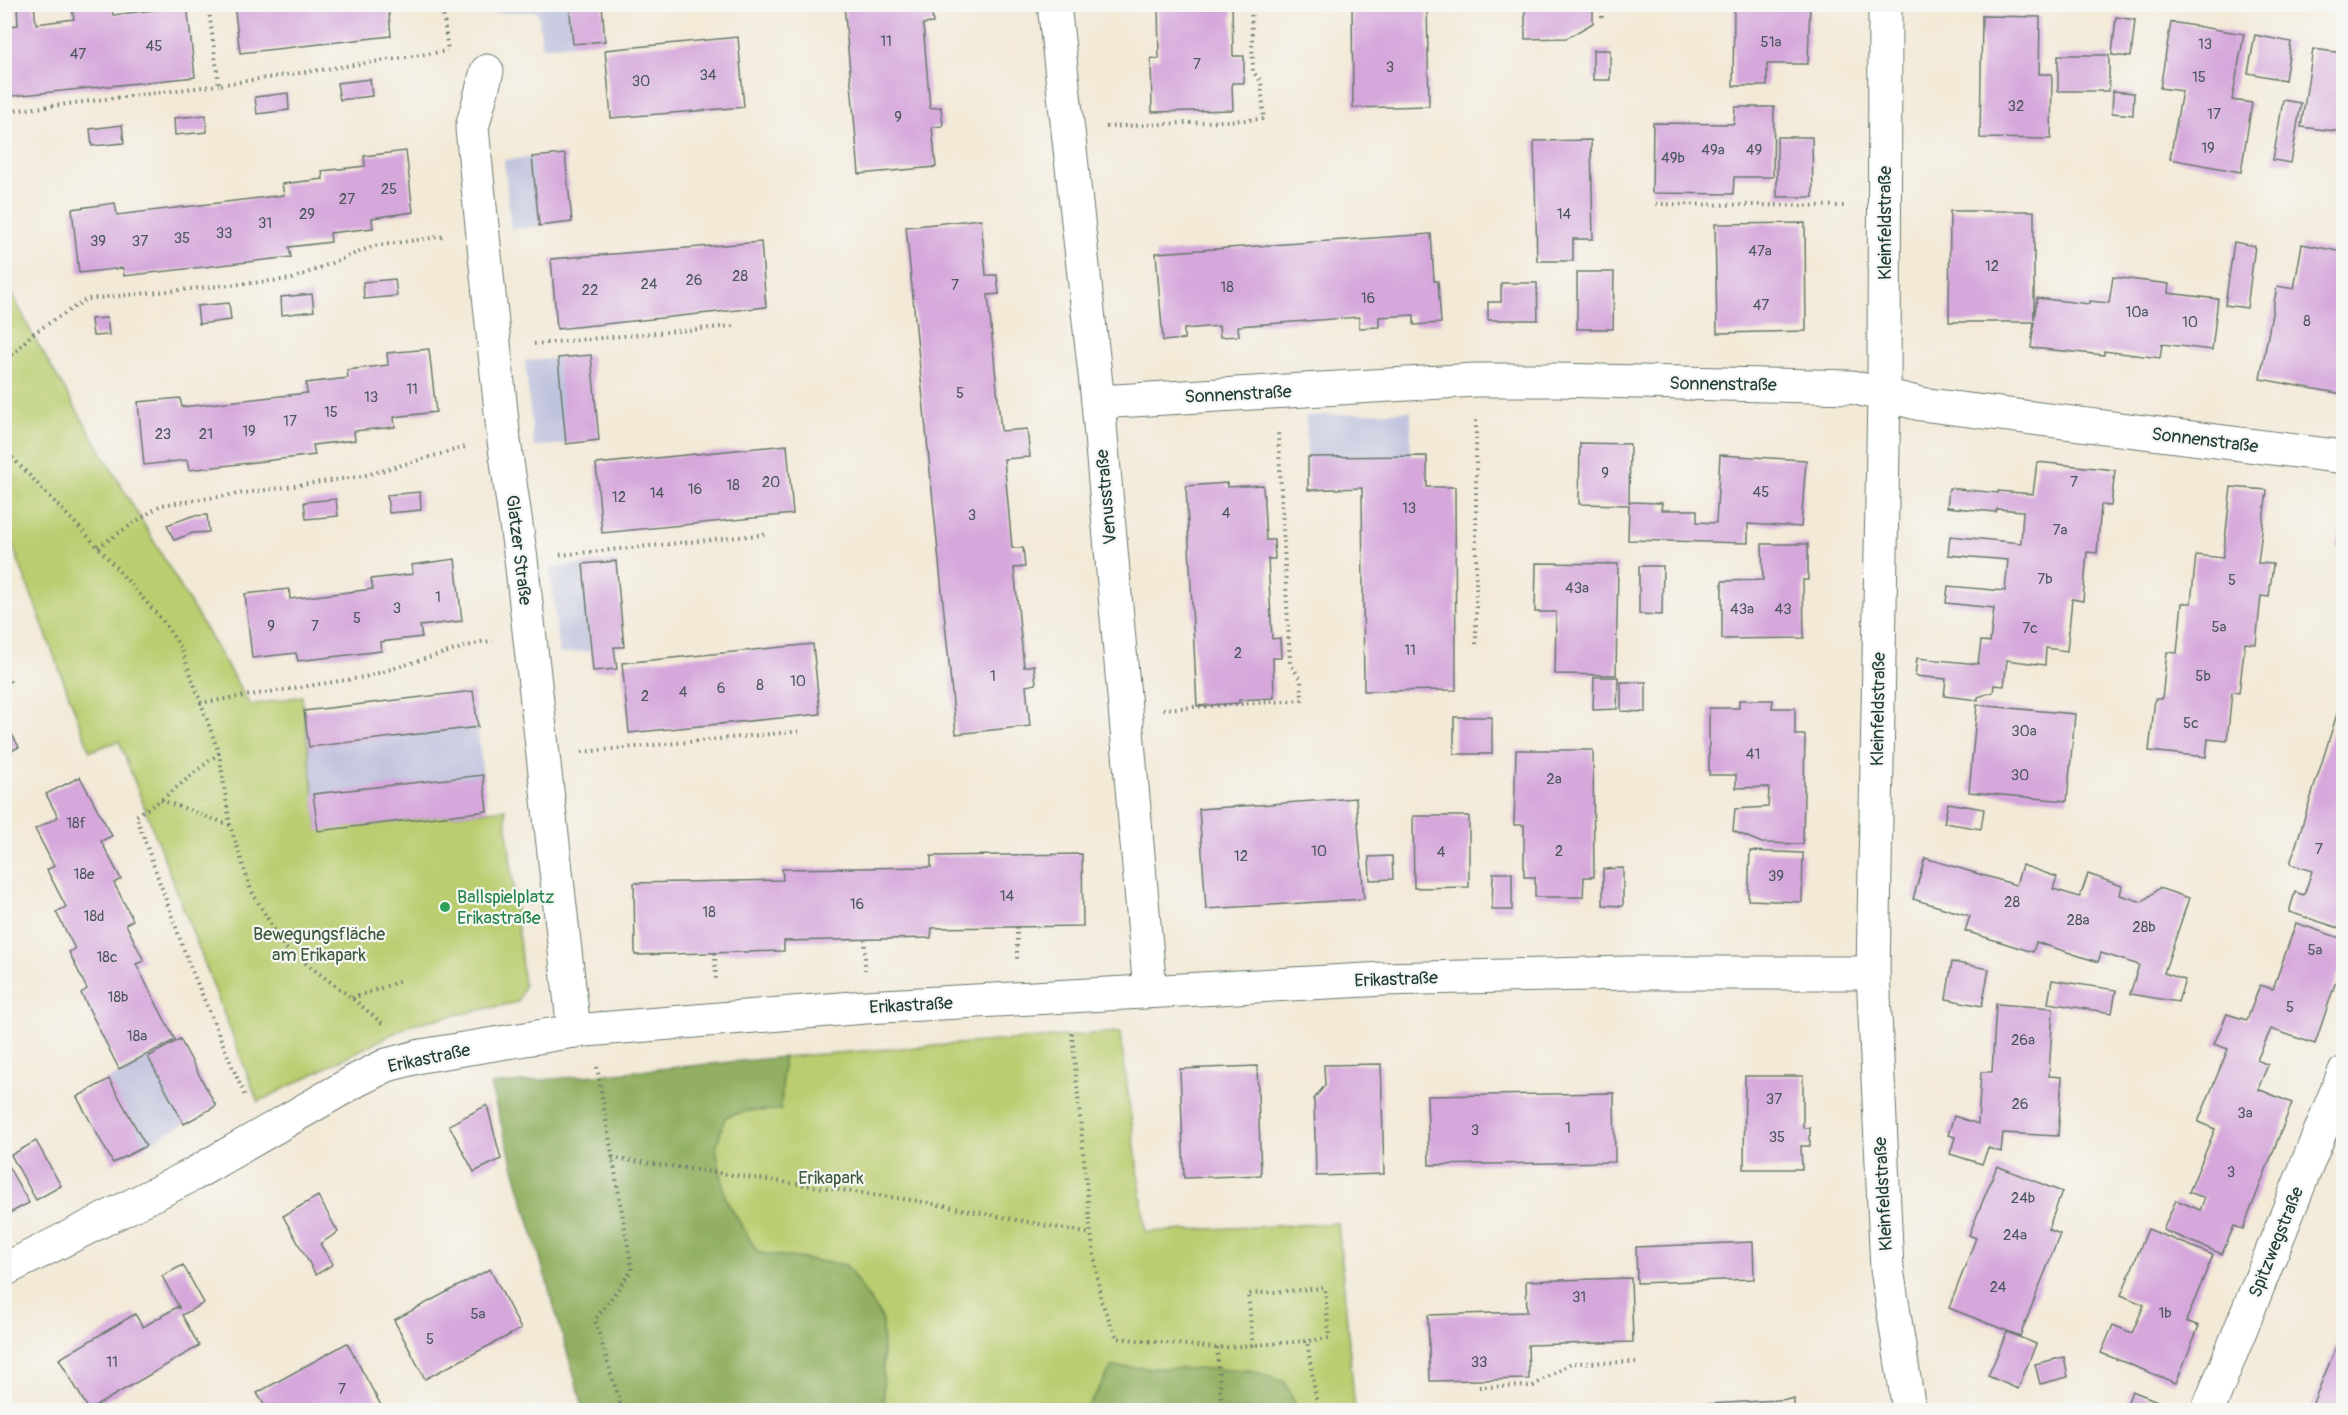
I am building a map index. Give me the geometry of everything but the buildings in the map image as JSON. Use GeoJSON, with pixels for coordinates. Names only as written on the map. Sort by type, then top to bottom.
{"type":"FeatureCollection","features":[{"type":"Feature","properties":{"kind":"street","name":"Venusstraße"},"geometry":{"type":"LineString","coordinates":[[1054,4],[1098,402],[1150,991]]}},
{"type":"Feature","properties":{"kind":"street","name":"Kleinfeldstraße"},"geometry":{"type":"LineString","coordinates":[[1885,4],[1884,395],[1873,974],[1887,1269],[1909,1410]]}},
{"type":"Feature","properties":{"kind":"street","name":"Glatzer Straße"},"geometry":{"type":"LineString","coordinates":[[487,71],[472,128],[504,441],[521,559],[542,755],[582,1030]]}},
{"type":"Feature","properties":{"kind":"street","name":"Sonnenstraße"},"geometry":{"type":"LineString","coordinates":[[1098,402],[1476,380],[1852,387],[1921,405],[2343,457]]}},
{"type":"Feature","properties":{"kind":"street","name":"Erikastraße"},"geometry":{"type":"LineString","coordinates":[[4,1270],[192,1175],[387,1065],[421,1056],[582,1030],[866,1007],[1396,978],[1627,973],[1873,974]]}},
{"type":"Feature","properties":{"kind":"street","name":"Spitzwegstraße"},"geometry":{"type":"LineString","coordinates":[[2208,1410],[2343,1073]]}},
{"type":"Feature","properties":{"kind":"path"},"geometry":{"type":"LineString","coordinates":[[208,4],[219,85]]}},
{"type":"Feature","properties":{"kind":"path"},"geometry":{"type":"LineString","coordinates":[[442,4],[447,51]]}},
{"type":"Feature","properties":{"kind":"path"},"geometry":{"type":"LineString","coordinates":[[1096,128],[1264,119],[1261,81],[1253,72],[1251,4]]}},
{"type":"Feature","properties":{"kind":"path"},"geometry":{"type":"LineString","coordinates":[[1602,4],[1602,22]]}},
{"type":"Feature","properties":{"kind":"path"},"geometry":{"type":"LineString","coordinates":[[4,112],[219,85],[447,51],[487,71]]}},
{"type":"Feature","properties":{"kind":"path"},"geometry":{"type":"LineString","coordinates":[[1656,204],[1885,206]]}},
{"type":"Feature","properties":{"kind":"path"},"geometry":{"type":"LineString","coordinates":[[4,364],[32,334],[87,299],[292,279],[374,246],[483,232]]}},
{"type":"Feature","properties":{"kind":"path"},"geometry":{"type":"LineString","coordinates":[[494,347],[733,326]]}},
{"type":"Feature","properties":{"kind":"path"},"geometry":{"type":"LineString","coordinates":[[1476,380],[1476,644]]}},
{"type":"Feature","properties":{"kind":"path"},"geometry":{"type":"LineString","coordinates":[[1125,712],[1302,700],[1301,680],[1290,663],[1276,391]]}},
{"type":"Feature","properties":{"kind":"path"},"geometry":{"type":"LineString","coordinates":[[98,547],[161,505],[363,476],[456,448],[504,441]]}},
{"type":"Feature","properties":{"kind":"path"},"geometry":{"type":"LineString","coordinates":[[4,449],[98,547],[163,621],[181,648],[219,753],[230,825],[251,890],[284,947],[352,998],[421,1056]]}},
{"type":"Feature","properties":{"kind":"path"},"geometry":{"type":"LineString","coordinates":[[521,559],[769,534]]}},
{"type":"Feature","properties":{"kind":"path"},"geometry":{"type":"LineString","coordinates":[[200,702],[365,677],[481,642],[530,638]]}},
{"type":"Feature","properties":{"kind":"path"},"geometry":{"type":"LineString","coordinates":[[4,670],[11,684]]}},
{"type":"Feature","properties":{"kind":"path"},"geometry":{"type":"LineString","coordinates":[[542,755],[803,731]]}},
{"type":"Feature","properties":{"kind":"path"},"geometry":{"type":"LineString","coordinates":[[219,753],[161,800],[135,816],[188,961],[262,1135]]}},
{"type":"Feature","properties":{"kind":"path"},"geometry":{"type":"LineString","coordinates":[[161,800],[230,825]]}},
{"type":"Feature","properties":{"kind":"path"},"geometry":{"type":"LineString","coordinates":[[352,998],[401,981]]}},
{"type":"Feature","properties":{"kind":"path"},"geometry":{"type":"LineString","coordinates":[[1069,997],[1091,1234],[1101,1301],[1117,1338],[1217,1348],[1253,1346],[1329,1338],[1325,1288],[1248,1294],[1253,1346]]}},
{"type":"Feature","properties":{"kind":"path"},"geometry":{"type":"LineString","coordinates":[[582,1030],[612,1158],[632,1270],[595,1320],[621,1410]]}},
{"type":"Feature","properties":{"kind":"path"},"geometry":{"type":"LineString","coordinates":[[612,1158],[918,1201],[1091,1234]]}},
{"type":"Feature","properties":{"kind":"path"},"geometry":{"type":"LineString","coordinates":[[1307,1341],[1318,1410]]}},
{"type":"Feature","properties":{"kind":"path"},"geometry":{"type":"LineString","coordinates":[[1217,1348],[1222,1410]]}},
{"type":"Feature","properties":{"kind":"path"},"geometry":{"type":"LineString","coordinates":[[1479,1387],[1533,1386],[1571,1363],[1636,1362]]}},
{"type":"Feature","properties":{"kind":"shaded area"},"geometry":{"type":"Polygon","coordinates":[[[458,5],[602,5],[605,41],[542,47],[539,17],[536,11],[458,15],[458,5]]]}},
{"type":"Feature","properties":{"kind":"shaded area"},"geometry":{"type":"Polygon","coordinates":[[[565,154],[572,222],[511,229],[504,160],[565,154]]]}},
{"type":"Feature","properties":{"kind":"shaded area"},"geometry":{"type":"Polygon","coordinates":[[[591,355],[599,440],[534,447],[525,361],[591,355]]]}},
{"type":"Feature","properties":{"kind":"shaded area"},"geometry":{"type":"Polygon","coordinates":[[[1411,411],[1410,487],[1308,490],[1306,416],[1411,411]]]}},
{"type":"Feature","properties":{"kind":"shaded area"},"geometry":{"type":"Polygon","coordinates":[[[616,561],[624,647],[559,654],[550,568],[616,561]]]}},
{"type":"Feature","properties":{"kind":"shaded area"},"geometry":{"type":"Polygon","coordinates":[[[473,691],[487,811],[318,831],[304,711],[473,691]]]}},
{"type":"Feature","properties":{"kind":"shaded area"},"geometry":{"type":"Polygon","coordinates":[[[180,1039],[216,1106],[113,1163],[77,1097],[180,1039]]]}},
{"type":"Feature","properties":{"kind":"green space","name":"Bewegungsfläche am Erikapark"},"geometry":{"type":"Polygon","coordinates":[[[5,278],[32,334],[250,705],[302,696],[318,830],[505,809],[524,986],[518,1002],[412,1024],[258,1102],[119,741],[90,751],[5,525],[5,278]]]}},
{"type":"Feature","properties":{"kind":"green space","name":"Erikapark"},"geometry":{"type":"Polygon","coordinates":[[[1120,1032],[1146,1232],[1338,1223],[1355,1410],[1298,1410],[1285,1382],[1112,1367],[1086,1410],[884,1410],[882,1318],[846,1265],[758,1253],[726,1200],[716,1148],[725,1117],[747,1111],[781,1110],[783,1057],[1120,1032]]]}},
{"type":"Feature","properties":{"kind":"green space"},"geometry":{"type":"Polygon","coordinates":[[[783,1057],[781,1110],[747,1111],[725,1117],[716,1148],[726,1200],[758,1253],[846,1265],[882,1319],[884,1410],[584,1410],[490,1085],[783,1057]]]}},
{"type":"Feature","properties":{"kind":"green space"},"geometry":{"type":"Polygon","coordinates":[[[1112,1367],[1250,1370],[1285,1382],[1298,1410],[1086,1410],[1112,1367]]]}},
{"type":"Feature","properties":{"kind":"place","name":"Ballspielplatz Erikastraße"},"geometry":{"type":"Point","coordinates":[445,907]}}]}
